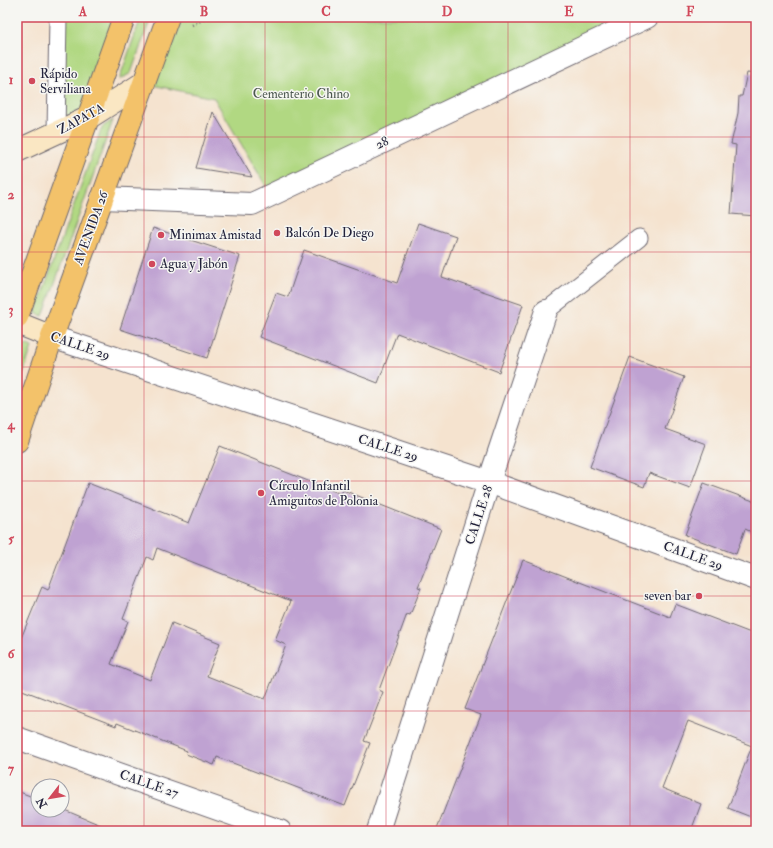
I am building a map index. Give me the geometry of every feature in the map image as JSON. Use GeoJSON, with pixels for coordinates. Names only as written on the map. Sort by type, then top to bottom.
{"type":"FeatureCollection","features":[{"type":"Feature","properties":{"kind":"main road"},"geometry":{"type":"LineString","coordinates":[[17,317],[90,116],[124,17]]}},
{"type":"Feature","properties":{"kind":"main road","name":"AVENIDA 26"},"geometry":{"type":"LineString","coordinates":[[17,440],[52,337],[168,17]]}},
{"type":"Feature","properties":{"kind":"main road","name":"ZAPATA"},"geometry":{"type":"LineString","coordinates":[[17,151],[90,116],[144,83]]}},
{"type":"Feature","properties":{"kind":"main road","name":"CALLE 29"},"geometry":{"type":"LineString","coordinates":[[17,323],[52,337]]}},
{"type":"Feature","properties":{"kind":"street","name":"28"},"geometry":{"type":"LineString","coordinates":[[102,198],[252,204],[647,17]]}},
{"type":"Feature","properties":{"kind":"street","name":"CALLE 28"},"geometry":{"type":"LineString","coordinates":[[378,831],[489,482],[546,311]]}},
{"type":"Feature","properties":{"kind":"street","name":"CALLE 29"},"geometry":{"type":"LineString","coordinates":[[52,337],[489,482],[756,579]]}},
{"type":"Feature","properties":{"kind":"street","name":"CALLE 27"},"geometry":{"type":"LineString","coordinates":[[17,738],[280,831]]}},
{"type":"Feature","properties":{"kind":"lane"},"geometry":{"type":"LineString","coordinates":[[56,132],[58,17]]}},
{"type":"Feature","properties":{"kind":"lane","name":"CALLE 28"},"geometry":{"type":"LineString","coordinates":[[546,311],[639,238]]}},
{"type":"Feature","properties":{"kind":"green space"},"geometry":{"type":"Polygon","coordinates":[[[58,17],[124,17],[90,117],[56,132],[58,17]]]}},
{"type":"Feature","properties":{"kind":"green space"},"geometry":{"type":"Polygon","coordinates":[[[141,17],[151,17],[131,73],[119,80],[141,17]]]}},
{"type":"Feature","properties":{"kind":"green space","name":"Cementerio Chino"},"geometry":{"type":"Polygon","coordinates":[[[168,17],[646,17],[270,193],[214,98],[143,83],[168,17]]]}},
{"type":"Feature","properties":{"kind":"green space"},"geometry":{"type":"Polygon","coordinates":[[[113,120],[43,316],[35,313],[102,127],[113,120]]]}},
{"type":"Feature","properties":{"kind":"green space"},"geometry":{"type":"Polygon","coordinates":[[[25,344],[32,347],[17,391],[17,367],[25,344]]]}},
{"type":"Feature","properties":{"kind":"building"},"geometry":{"type":"Polygon","coordinates":[[[747,73],[756,74],[756,216],[731,214],[736,145],[731,144],[738,113],[739,96],[742,96],[747,73]]]}},
{"type":"Feature","properties":{"kind":"building"},"geometry":{"type":"Polygon","coordinates":[[[213,112],[252,177],[196,168],[213,112]]]}},
{"type":"Feature","properties":{"kind":"building"},"geometry":{"type":"Polygon","coordinates":[[[418,223],[456,236],[442,277],[523,305],[499,372],[397,333],[378,383],[259,337],[276,293],[288,297],[304,250],[397,283],[418,223]]]}},
{"type":"Feature","properties":{"kind":"building"},"geometry":{"type":"Polygon","coordinates":[[[153,228],[240,256],[207,358],[120,329],[153,228]]]}},
{"type":"Feature","properties":{"kind":"building"},"geometry":{"type":"Polygon","coordinates":[[[630,357],[684,377],[665,429],[706,444],[690,488],[649,473],[644,487],[590,467],[630,357]]]}},
{"type":"Feature","properties":{"kind":"building"},"geometry":{"type":"Polygon","coordinates":[[[220,446],[341,494],[343,490],[441,529],[418,587],[421,588],[410,615],[407,614],[379,690],[383,692],[364,741],[370,743],[345,806],[217,757],[214,765],[186,754],[187,751],[117,723],[116,726],[17,688],[17,648],[42,587],[48,590],[88,483],[189,523],[220,446]],[[157,548],[153,560],[147,557],[123,619],[128,621],[111,664],[150,680],[172,623],[220,643],[207,676],[265,699],[286,645],[275,640],[291,601],[157,548]]]}},
{"type":"Feature","properties":{"kind":"building"},"geometry":{"type":"Polygon","coordinates":[[[704,483],[756,502],[756,534],[745,529],[736,554],[685,535],[704,483]]]}},
{"type":"Feature","properties":{"kind":"building"},"geometry":{"type":"Polygon","coordinates":[[[523,560],[670,617],[675,604],[756,635],[756,819],[728,808],[752,746],[688,721],[662,788],[701,804],[691,831],[436,831],[481,715],[465,709],[523,560]]]}},
{"type":"Feature","properties":{"kind":"building"},"geometry":{"type":"Polygon","coordinates":[[[17,791],[30,796],[30,818],[70,818],[70,812],[115,831],[17,831],[17,791]]]}},
{"type":"Feature","properties":{"kind":"place","name":"Rápido Serviliana"},"geometry":{"type":"Point","coordinates":[32,81]}},
{"type":"Feature","properties":{"kind":"place","name":"Balcón De Diego"},"geometry":{"type":"Point","coordinates":[277,233]}},
{"type":"Feature","properties":{"kind":"place","name":"Minimax Amistad"},"geometry":{"type":"Point","coordinates":[161,235]}},
{"type":"Feature","properties":{"kind":"place","name":"Agua y Jabón"},"geometry":{"type":"Point","coordinates":[152,264]}},
{"type":"Feature","properties":{"kind":"place","name":"Círculo Infantil Amiguitos de Polonia"},"geometry":{"type":"Point","coordinates":[261,493]}},
{"type":"Feature","properties":{"kind":"place","name":"seven bar"},"geometry":{"type":"Point","coordinates":[699,596]}}]}
